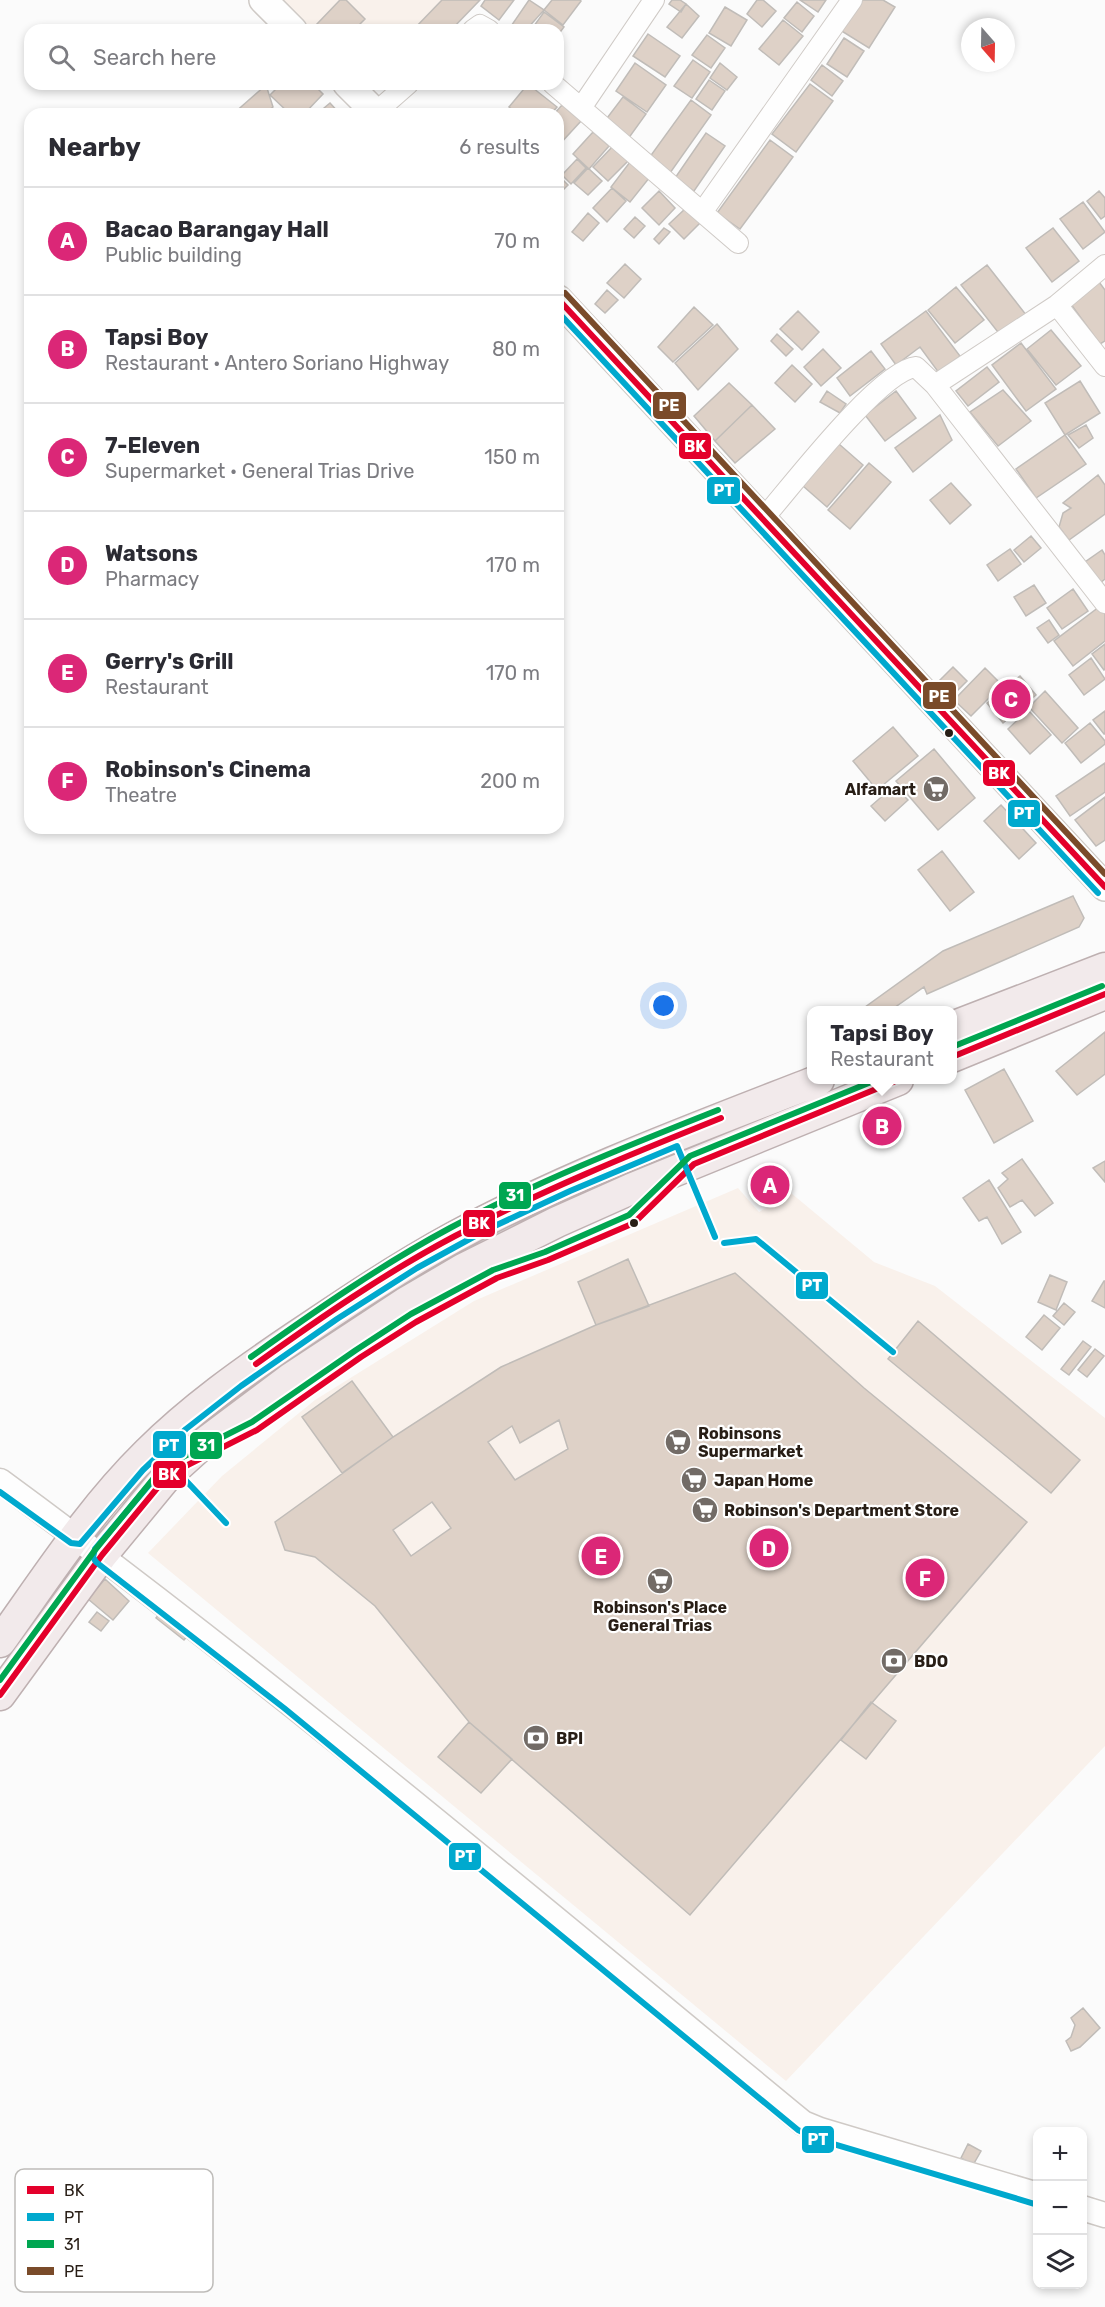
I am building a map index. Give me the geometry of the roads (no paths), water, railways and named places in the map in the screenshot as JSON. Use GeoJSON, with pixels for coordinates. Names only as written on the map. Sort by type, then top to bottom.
{"type":"FeatureCollection","features":[{"type":"Feature","properties":{"kind":"main road"},"geometry":{"type":"LineString","coordinates":[[263,0],[287,24]]}},
{"type":"Feature","properties":{"kind":"main road"},"geometry":{"type":"LineString","coordinates":[[353,90],[371,108]]}},
{"type":"Feature","properties":{"kind":"main road"},"geometry":{"type":"LineString","coordinates":[[564,305],[1105,887]]}},
{"type":"Feature","properties":{"kind":"main road"},"geometry":{"type":"LineString","coordinates":[[957,1025],[1105,968]]}},
{"type":"Feature","properties":{"kind":"main road"},"geometry":{"type":"LineString","coordinates":[[957,1055],[1105,994]]}},
{"type":"Feature","properties":{"kind":"main road"},"geometry":{"type":"LineString","coordinates":[[0,1642],[76,1536],[146,1454],[184,1419],[276,1350],[389,1274],[455,1236],[630,1155],[809,1084]]}},
{"type":"Feature","properties":{"kind":"main road"},"geometry":{"type":"LineString","coordinates":[[0,1695],[102,1555],[168,1475],[199,1447],[291,1378],[405,1303],[463,1269],[557,1222],[631,1189],[888,1084]]}},
{"type":"Feature","properties":{"kind":"street"},"geometry":{"type":"LineString","coordinates":[[581,108],[654,0]]}},
{"type":"Feature","properties":{"kind":"street"},"geometry":{"type":"LineString","coordinates":[[703,212],[852,0]]}},
{"type":"Feature","properties":{"kind":"street"},"geometry":{"type":"LineString","coordinates":[[382,108],[401,90]]}},
{"type":"Feature","properties":{"kind":"street"},"geometry":{"type":"LineString","coordinates":[[560,90],[738,243]]}},
{"type":"Feature","properties":{"kind":"street"},"geometry":{"type":"LineString","coordinates":[[935,385],[1057,305],[1105,265]]}},
{"type":"Feature","properties":{"kind":"street"},"geometry":{"type":"LineString","coordinates":[[1057,305],[1105,366]]}},
{"type":"Feature","properties":{"kind":"street"},"geometry":{"type":"LineString","coordinates":[[763,519],[869,397],[900,371],[916,367],[935,385],[1105,603]]}},
{"type":"Feature","properties":{"kind":"street"},"geometry":{"type":"LineString","coordinates":[[0,1481],[102,1555],[290,1701],[803,2122],[820,2130],[1033,2194]]}},
{"type":"Feature","properties":{"kind":"street"},"geometry":{"type":"LineString","coordinates":[[1087,2209],[1105,2215]]}},
{"type":"Feature","properties":{"kind":"place","name":"7-Eleven"},"geometry":{"type":"Point","coordinates":[1011,699]}},
{"type":"Feature","properties":{"kind":"place","name":"Alfamart"},"geometry":{"type":"Point","coordinates":[936,789]}},
{"type":"Feature","properties":{"kind":"place","name":"Tapsi Boy"},"geometry":{"type":"Point","coordinates":[882,1126]}},
{"type":"Feature","properties":{"kind":"place","name":"Bacao Barangay Hall"},"geometry":{"type":"Point","coordinates":[770,1185]}},
{"type":"Feature","properties":{"kind":"place","name":"Robinsons Supermarket"},"geometry":{"type":"Point","coordinates":[678,1442]}},
{"type":"Feature","properties":{"kind":"place","name":"Japan Home"},"geometry":{"type":"Point","coordinates":[694,1480]}},
{"type":"Feature","properties":{"kind":"place","name":"Robinson's Department Store"},"geometry":{"type":"Point","coordinates":[705,1510]}},
{"type":"Feature","properties":{"kind":"place","name":"Watsons"},"geometry":{"type":"Point","coordinates":[769,1548]}},
{"type":"Feature","properties":{"kind":"place","name":"Gerry's Grill"},"geometry":{"type":"Point","coordinates":[601,1556]}},
{"type":"Feature","properties":{"kind":"place","name":"Robinson's Cinema"},"geometry":{"type":"Point","coordinates":[925,1578]}},
{"type":"Feature","properties":{"kind":"place","name":"Robinson's Place General Trias"},"geometry":{"type":"Point","coordinates":[660,1581]}},
{"type":"Feature","properties":{"kind":"place","name":"BDO"},"geometry":{"type":"Point","coordinates":[894,1661]}},
{"type":"Feature","properties":{"kind":"place","name":"BPI"},"geometry":{"type":"Point","coordinates":[536,1738]}}]}
